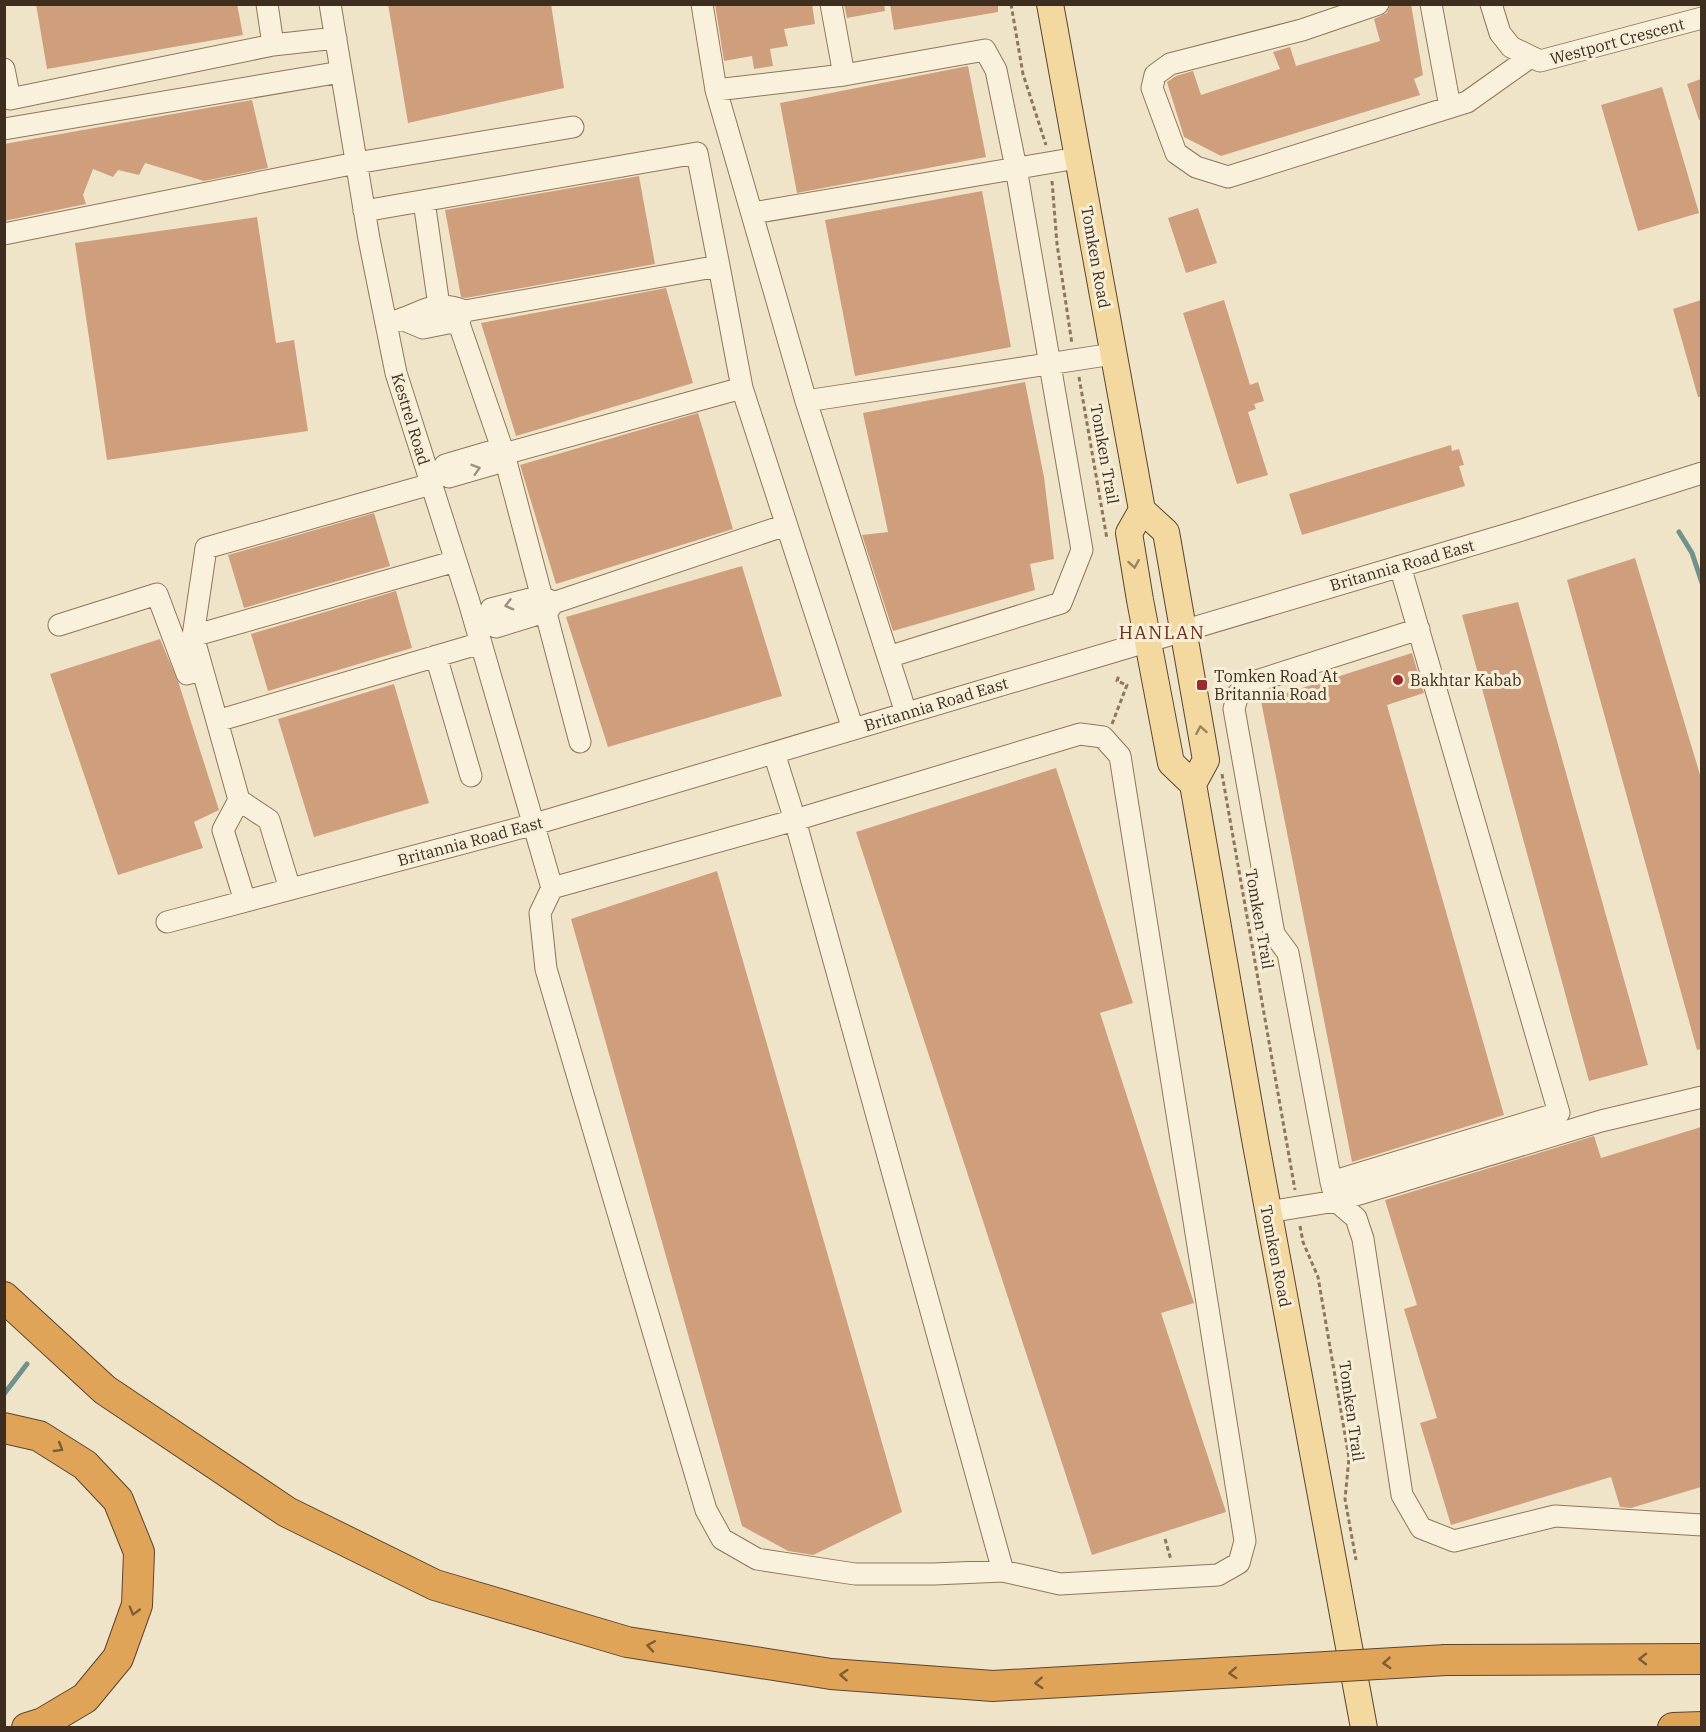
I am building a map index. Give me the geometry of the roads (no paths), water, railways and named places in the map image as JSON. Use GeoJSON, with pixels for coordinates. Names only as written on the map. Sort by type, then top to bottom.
{"type":"FeatureCollection","features":[{"type":"Feature","properties":{"kind":"highway"},"geometry":{"type":"LineString","coordinates":[[4,1297],[105,1390],[287,1512],[435,1585],[627,1642],[831,1674],[993,1686],[1446,1660],[1701,1659]]}},
{"type":"Feature","properties":{"kind":"highway"},"geometry":{"type":"LineString","coordinates":[[4,1428],[39,1436],[85,1465],[118,1500],[139,1552],[137,1605],[118,1658],[85,1698],[43,1723],[27,1728]]}},
{"type":"Feature","properties":{"kind":"highway"},"geometry":{"type":"LineString","coordinates":[[1674,1728],[1701,1727]]}},
{"type":"Feature","properties":{"kind":"main road","name":"Tomken Road"},"geometry":{"type":"LineString","coordinates":[[1050,4],[1142,510]]}},
{"type":"Feature","properties":{"kind":"main road"},"geometry":{"type":"LineString","coordinates":[[1142,510],[1166,532],[1184,631],[1206,760],[1193,784],[1171,763],[1148,640],[1129,533],[1142,510]]}},
{"type":"Feature","properties":{"kind":"main road","name":"Tomken Road"},"geometry":{"type":"LineString","coordinates":[[1193,784],[1268,1212],[1364,1728]]}},
{"type":"Feature","properties":{"kind":"street"},"geometry":{"type":"LineString","coordinates":[[267,4],[273,45]]}},
{"type":"Feature","properties":{"kind":"street","name":"Kestrel Road"},"geometry":{"type":"LineString","coordinates":[[330,4],[364,211],[395,322],[396,373],[434,478],[456,561],[481,622],[481,643],[552,888]]}},
{"type":"Feature","properties":{"kind":"street"},"geometry":{"type":"LineString","coordinates":[[702,4],[716,90],[806,401],[906,713]]}},
{"type":"Feature","properties":{"kind":"street"},"geometry":{"type":"LineString","coordinates":[[831,4],[844,75]]}},
{"type":"Feature","properties":{"kind":"street"},"geometry":{"type":"LineString","coordinates":[[1378,4],[1302,30],[1170,64],[1155,75],[1152,88],[1176,153],[1196,167],[1228,177],[1467,102],[1530,58]]}},
{"type":"Feature","properties":{"kind":"street"},"geometry":{"type":"LineString","coordinates":[[1431,4],[1450,107]]}},
{"type":"Feature","properties":{"kind":"street","name":"Westport Crescent"},"geometry":{"type":"LineString","coordinates":[[1491,4],[1493,17],[1504,39],[1511,47],[1530,58],[1549,60],[1701,18]]}},
{"type":"Feature","properties":{"kind":"street"},"geometry":{"type":"LineString","coordinates":[[4,69],[10,99],[273,45],[336,38]]}},
{"type":"Feature","properties":{"kind":"street"},"geometry":{"type":"LineString","coordinates":[[716,90],[844,75],[985,50],[996,70],[1016,168],[1047,364],[1082,550],[1061,603],[888,657]]}},
{"type":"Feature","properties":{"kind":"street"},"geometry":{"type":"LineString","coordinates":[[4,129],[341,72]]}},
{"type":"Feature","properties":{"kind":"street"},"geometry":{"type":"LineString","coordinates":[[4,234],[356,163],[573,127]]}},
{"type":"Feature","properties":{"kind":"street"},"geometry":{"type":"LineString","coordinates":[[364,211],[697,153],[742,388],[853,729]]}},
{"type":"Feature","properties":{"kind":"street"},"geometry":{"type":"LineString","coordinates":[[753,213],[1077,158]]}},
{"type":"Feature","properties":{"kind":"street"},"geometry":{"type":"LineString","coordinates":[[424,201],[439,306]]}},
{"type":"Feature","properties":{"kind":"street"},"geometry":{"type":"LineString","coordinates":[[395,322],[423,328],[461,316],[718,266]]}},
{"type":"Feature","properties":{"kind":"street"},"geometry":{"type":"LineString","coordinates":[[395,322],[419,309],[449,305],[461,316],[547,604],[580,742]]}},
{"type":"Feature","properties":{"kind":"street"},"geometry":{"type":"LineString","coordinates":[[806,401],[1113,354]]}},
{"type":"Feature","properties":{"kind":"street"},"geometry":{"type":"LineString","coordinates":[[290,889],[269,820],[239,800],[201,670],[193,636],[206,548],[434,478],[445,465],[489,452],[502,455],[742,388]]}},
{"type":"Feature","properties":{"kind":"street","name":"Britannia Road East"},"geometry":{"type":"LineString","coordinates":[[167,922],[535,824],[1400,566],[1701,473]]}},
{"type":"Feature","properties":{"kind":"street"},"geometry":{"type":"LineString","coordinates":[[481,622],[491,609],[547,604],[786,525]]}},
{"type":"Feature","properties":{"kind":"street"},"geometry":{"type":"LineString","coordinates":[[193,636],[456,561]]}},
{"type":"Feature","properties":{"kind":"street"},"geometry":{"type":"LineString","coordinates":[[1268,1212],[1559,1113],[1400,566]]}},
{"type":"Feature","properties":{"kind":"street"},"geometry":{"type":"LineString","coordinates":[[59,625],[157,594],[187,674],[201,670]]}},
{"type":"Feature","properties":{"kind":"street"},"geometry":{"type":"LineString","coordinates":[[1419,629],[1246,684],[1238,694],[1234,709],[1274,934],[1288,953],[1334,1191],[1356,1218],[1363,1239],[1402,1496],[1421,1528],[1454,1541],[1555,1516],[1701,1525]]}},
{"type":"Feature","properties":{"kind":"street"},"geometry":{"type":"LineString","coordinates":[[217,722],[481,643]]}},
{"type":"Feature","properties":{"kind":"street"},"geometry":{"type":"LineString","coordinates":[[436,656],[471,776]]}},
{"type":"Feature","properties":{"kind":"street"},"geometry":{"type":"LineString","coordinates":[[1080,734],[1102,737],[1120,756],[1245,1541],[1239,1563],[1218,1575],[1060,1584],[1004,1571],[855,1574],[757,1559],[722,1539],[706,1510],[546,969],[540,913],[552,888],[795,820],[1080,734]]}},
{"type":"Feature","properties":{"kind":"street"},"geometry":{"type":"LineString","coordinates":[[774,753],[795,820],[1004,1571]]}},
{"type":"Feature","properties":{"kind":"street"},"geometry":{"type":"LineString","coordinates":[[239,800],[223,830],[245,901]]}},
{"type":"Feature","properties":{"kind":"street"},"geometry":{"type":"LineString","coordinates":[[1334,1191],[1701,1097]]}},
{"type":"Feature","properties":{"kind":"waterway"},"geometry":{"type":"LineString","coordinates":[[1679,532],[1692,553],[1702,583]]}},
{"type":"Feature","properties":{"kind":"waterway"},"geometry":{"type":"LineString","coordinates":[[4,1394],[27,1364]]}},
{"type":"Feature","properties":{"kind":"place","name":"Bakhtar Kabab"},"geometry":{"type":"Point","coordinates":[1398,680]}},
{"type":"Feature","properties":{"kind":"place","name":"Tomken Road At Britannia Road"},"geometry":{"type":"Point","coordinates":[1202,685]}},
{"type":"Feature","properties":{"kind":"district","name":"HANLAN"},"geometry":{"type":"Point","coordinates":[1162,633]}}]}
